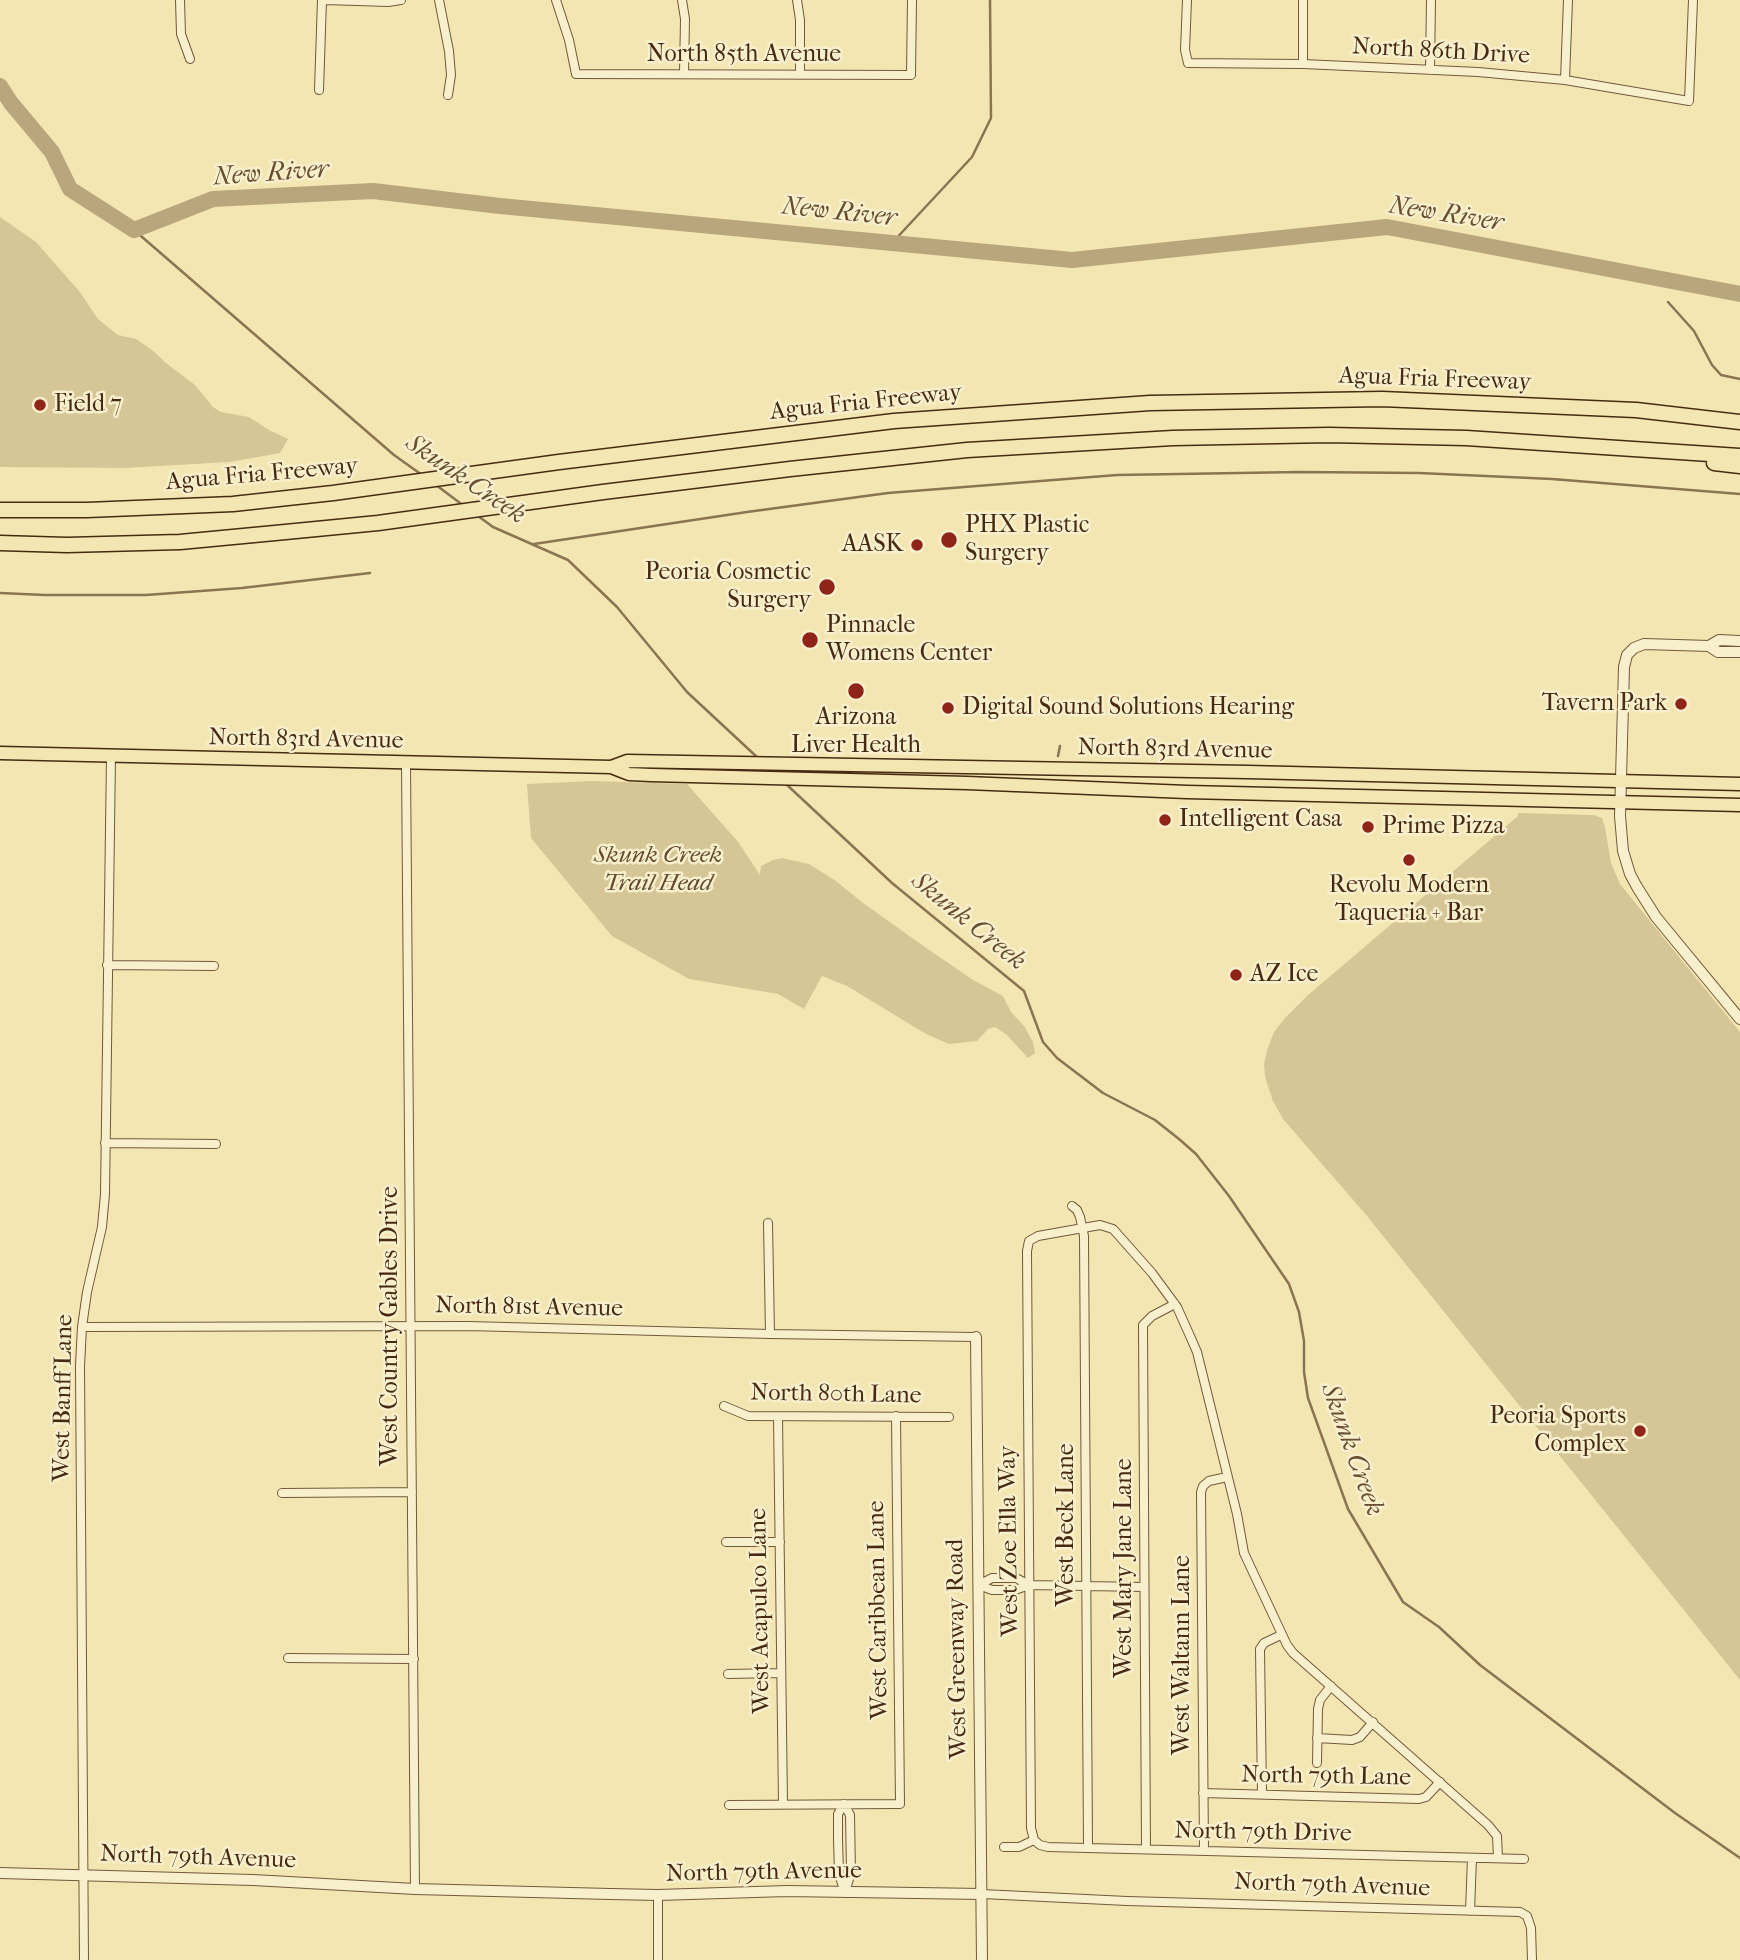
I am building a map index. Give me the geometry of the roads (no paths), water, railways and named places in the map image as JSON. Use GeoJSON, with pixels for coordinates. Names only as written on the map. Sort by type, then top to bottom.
{"type":"FeatureCollection","features":[{"type":"Feature","properties":{"kind":"highway","name":"Agua Fria Freeway"},"geometry":{"type":"LineString","coordinates":[[0,510],[87,510],[219,504],[333,493],[894,421],[1150,403],[1382,399],[1636,410],[1740,422]]}},
{"type":"Feature","properties":{"kind":"highway"},"geometry":{"type":"LineString","coordinates":[[0,543],[67,545],[180,542],[378,523],[603,492],[967,450],[1172,438],[1466,438],[1740,456]]}},
{"type":"Feature","properties":{"kind":"highway"},"geometry":{"type":"LineString","coordinates":[[1567,444],[1740,466]]}},
{"type":"Feature","properties":{"kind":"main road","name":"North 83rd Avenue"},"geometry":{"type":"LineString","coordinates":[[0,753],[611,767],[629,774],[651,775],[1187,792],[1740,805]]}},
{"type":"Feature","properties":{"kind":"main road","name":"North 83rd Avenue"},"geometry":{"type":"LineString","coordinates":[[611,767],[627,761],[639,761],[1740,784]]}},
{"type":"Feature","properties":{"kind":"street"},"geometry":{"type":"LineString","coordinates":[[180,0],[181,34],[190,59]]}},
{"type":"Feature","properties":{"kind":"street"},"geometry":{"type":"LineString","coordinates":[[320,90],[323,0],[401,0]]}},
{"type":"Feature","properties":{"kind":"street"},"geometry":{"type":"LineString","coordinates":[[439,0],[449,51],[449,95]]}},
{"type":"Feature","properties":{"kind":"street","name":"North 85th Avenue"},"geometry":{"type":"LineString","coordinates":[[556,0],[569,40],[576,74],[800,75],[911,75],[912,0]]}},
{"type":"Feature","properties":{"kind":"street"},"geometry":{"type":"LineString","coordinates":[[682,0],[685,19],[684,74]]}},
{"type":"Feature","properties":{"kind":"street"},"geometry":{"type":"LineString","coordinates":[[797,0],[800,20],[800,75]]}},
{"type":"Feature","properties":{"kind":"street","name":"North 86th Drive"},"geometry":{"type":"LineString","coordinates":[[1187,0],[1185,50],[1188,63],[1303,64],[1565,80],[1689,101],[1693,0]]}},
{"type":"Feature","properties":{"kind":"street"},"geometry":{"type":"LineString","coordinates":[[1303,0],[1303,64]]}},
{"type":"Feature","properties":{"kind":"street"},"geometry":{"type":"LineString","coordinates":[[1430,70],[1431,0]]}},
{"type":"Feature","properties":{"kind":"street"},"geometry":{"type":"LineString","coordinates":[[1565,80],[1568,0]]}},
{"type":"Feature","properties":{"kind":"street"},"geometry":{"type":"LineString","coordinates":[[1709,646],[1719,640],[1740,641]]}},
{"type":"Feature","properties":{"kind":"street"},"geometry":{"type":"LineString","coordinates":[[1740,652],[1718,652],[1709,646],[1650,644],[1630,651],[1624,667],[1620,802],[1623,851],[1637,887],[1656,917],[1740,1020]]}},
{"type":"Feature","properties":{"kind":"street","name":"West Banff Lane"},"geometry":{"type":"LineString","coordinates":[[84,1960],[80,1366],[87,1292],[102,1227],[105,1194],[111,756]]}},
{"type":"Feature","properties":{"kind":"street","name":"West Country Gables Drive"},"geometry":{"type":"LineString","coordinates":[[406,763],[415,1889]]}},
{"type":"Feature","properties":{"kind":"street"},"geometry":{"type":"LineString","coordinates":[[107,965],[214,966]]}},
{"type":"Feature","properties":{"kind":"street"},"geometry":{"type":"LineString","coordinates":[[105,1143],[216,1144]]}},
{"type":"Feature","properties":{"kind":"street","name":"West Beck Lane"},"geometry":{"type":"LineString","coordinates":[[1072,1206],[1077,1210],[1083,1227],[1088,1847]]}},
{"type":"Feature","properties":{"kind":"street"},"geometry":{"type":"LineString","coordinates":[[768,1223],[770,1334]]}},
{"type":"Feature","properties":{"kind":"street"},"geometry":{"type":"LineString","coordinates":[[1083,1227],[1100,1225],[1113,1229],[1175,1304],[1197,1352],[1244,1553],[1281,1635],[1293,1653],[1489,1825],[1497,1836],[1498,1858]]}},
{"type":"Feature","properties":{"kind":"street","name":"West Zoe Ella Way"},"geometry":{"type":"LineString","coordinates":[[1034,1840],[1031,1828],[1027,1251],[1029,1241],[1038,1236],[1083,1227]]}},
{"type":"Feature","properties":{"kind":"street","name":"West Mary Jane Lane"},"geometry":{"type":"LineString","coordinates":[[1146,1849],[1143,1325],[1152,1316],[1175,1304]]}},
{"type":"Feature","properties":{"kind":"street","name":"North 81st Avenue"},"geometry":{"type":"LineString","coordinates":[[82,1327],[411,1325],[976,1337]]}},
{"type":"Feature","properties":{"kind":"street","name":"West Greenway Road"},"geometry":{"type":"LineString","coordinates":[[976,1337],[982,1960]]}},
{"type":"Feature","properties":{"kind":"street","name":"North 80th Lane"},"geometry":{"type":"LineString","coordinates":[[724,1406],[747,1416],[949,1417]]}},
{"type":"Feature","properties":{"kind":"street","name":"West Caribbean Lane"},"geometry":{"type":"LineString","coordinates":[[844,1804],[900,1804],[896,1416]]}},
{"type":"Feature","properties":{"kind":"street","name":"West Acapulco Lane"},"geometry":{"type":"LineString","coordinates":[[778,1417],[783,1804]]}},
{"type":"Feature","properties":{"kind":"street","name":"West Waltann Lane"},"geometry":{"type":"LineString","coordinates":[[1204,1850],[1201,1492],[1209,1481],[1227,1477]]}},
{"type":"Feature","properties":{"kind":"street"},"geometry":{"type":"LineString","coordinates":[[282,1493],[412,1492]]}},
{"type":"Feature","properties":{"kind":"street"},"geometry":{"type":"LineString","coordinates":[[726,1542],[780,1542]]}},
{"type":"Feature","properties":{"kind":"street"},"geometry":{"type":"LineString","coordinates":[[979,1585],[992,1590],[1015,1590],[1029,1584],[1144,1587]]}},
{"type":"Feature","properties":{"kind":"street"},"geometry":{"type":"LineString","coordinates":[[1262,1794],[1260,1649],[1264,1643],[1281,1635]]}},
{"type":"Feature","properties":{"kind":"street"},"geometry":{"type":"LineString","coordinates":[[288,1658],[414,1659]]}},
{"type":"Feature","properties":{"kind":"street"},"geometry":{"type":"LineString","coordinates":[[728,1674],[780,1673]]}},
{"type":"Feature","properties":{"kind":"street"},"geometry":{"type":"LineString","coordinates":[[1317,1763],[1318,1709],[1320,1700],[1332,1686]]}},
{"type":"Feature","properties":{"kind":"street"},"geometry":{"type":"LineString","coordinates":[[1317,1738],[1352,1740],[1360,1737],[1373,1722]]}},
{"type":"Feature","properties":{"kind":"street","name":"North 79th Lane"},"geometry":{"type":"LineString","coordinates":[[1203,1793],[1419,1799],[1426,1797],[1440,1782]]}},
{"type":"Feature","properties":{"kind":"street"},"geometry":{"type":"LineString","coordinates":[[729,1805],[844,1804],[850,1815],[851,1861],[845,1893]]}},
{"type":"Feature","properties":{"kind":"street","name":"North 79th Drive"},"geometry":{"type":"LineString","coordinates":[[1004,1847],[1019,1847],[1034,1840],[1048,1847],[1524,1859]]}},
{"type":"Feature","properties":{"kind":"street"},"geometry":{"type":"LineString","coordinates":[[1471,1911],[1472,1858]]}},
{"type":"Feature","properties":{"kind":"street","name":"North 79th Avenue"},"geometry":{"type":"LineString","coordinates":[[0,1873],[253,1880],[415,1889],[658,1895],[787,1891],[982,1894],[1127,1901],[1520,1912],[1527,1916],[1531,1928],[1532,1960]]}},
{"type":"Feature","properties":{"kind":"street"},"geometry":{"type":"LineString","coordinates":[[658,1895],[658,1960]]}},
{"type":"Feature","properties":{"kind":"waterway"},"geometry":{"type":"LineString","coordinates":[[892,243],[972,157],[991,118],[990,0]]}},
{"type":"Feature","properties":{"kind":"waterway","name":"New River"},"geometry":{"type":"LineString","coordinates":[[0,86],[52,152],[70,189],[134,230],[213,199],[373,191],[500,206],[1072,260],[1387,227],[1740,294]]}},
{"type":"Feature","properties":{"kind":"waterway","name":"Skunk Creek"},"geometry":{"type":"LineString","coordinates":[[134,230],[394,455],[422,475]]}},
{"type":"Feature","properties":{"kind":"waterway"},"geometry":{"type":"LineString","coordinates":[[1668,302],[1694,331],[1712,365],[1721,375],[1740,379]]}},
{"type":"Feature","properties":{"kind":"waterway"},"geometry":{"type":"LineString","coordinates":[[534,544],[888,493],[1117,475],[1419,473],[1552,479],[1740,494]]}},
{"type":"Feature","properties":{"kind":"waterway","name":"Skunk Creek"},"geometry":{"type":"LineString","coordinates":[[436,485],[464,506]]}},
{"type":"Feature","properties":{"kind":"waterway","name":"Skunk Creek"},"geometry":{"type":"LineString","coordinates":[[478,516],[493,527],[568,560],[617,607],[687,692],[758,758]]}},
{"type":"Feature","properties":{"kind":"waterway"},"geometry":{"type":"LineString","coordinates":[[0,593],[146,595],[242,588],[370,573]]}},
{"type":"Feature","properties":{"kind":"waterway"},"geometry":{"type":"LineString","coordinates":[[1058,756],[1060,746]]}},
{"type":"Feature","properties":{"kind":"waterway","name":"Skunk Creek"},"geometry":{"type":"LineString","coordinates":[[786,784],[892,883],[1024,991],[1043,1042],[1057,1058],[1103,1093],[1155,1120],[1179,1139],[1196,1154],[1229,1196],[1289,1284],[1299,1312],[1304,1341],[1304,1372],[1308,1398],[1348,1509],[1403,1602],[1439,1627],[1480,1665],[1675,1813],[1740,1858]]}},
{"type":"Feature","properties":{"kind":"place","name":"Field 7"},"geometry":{"type":"Point","coordinates":[40,405]}},
{"type":"Feature","properties":{"kind":"place","name":"PHX Plastic Surgery"},"geometry":{"type":"Point","coordinates":[949,540]}},
{"type":"Feature","properties":{"kind":"place","name":"AASK"},"geometry":{"type":"Point","coordinates":[917,545]}},
{"type":"Feature","properties":{"kind":"place","name":"Peoria Cosmetic Surgery"},"geometry":{"type":"Point","coordinates":[827,587]}},
{"type":"Feature","properties":{"kind":"place","name":"Pinnacle Womens Center"},"geometry":{"type":"Point","coordinates":[810,640]}},
{"type":"Feature","properties":{"kind":"place","name":"Arizona Liver Health"},"geometry":{"type":"Point","coordinates":[856,691]}},
{"type":"Feature","properties":{"kind":"place","name":"Tavern Park"},"geometry":{"type":"Point","coordinates":[1681,704]}},
{"type":"Feature","properties":{"kind":"place","name":"Digital Sound Solutions Hearing"},"geometry":{"type":"Point","coordinates":[948,708]}},
{"type":"Feature","properties":{"kind":"place","name":"Intelligent Casa"},"geometry":{"type":"Point","coordinates":[1165,820]}},
{"type":"Feature","properties":{"kind":"place","name":"Prime Pizza"},"geometry":{"type":"Point","coordinates":[1368,827]}},
{"type":"Feature","properties":{"kind":"place","name":"Revolu Modern Taqueria + Bar"},"geometry":{"type":"Point","coordinates":[1409,860]}},
{"type":"Feature","properties":{"kind":"place","name":"AZ Ice"},"geometry":{"type":"Point","coordinates":[1236,975]}},
{"type":"Feature","properties":{"kind":"place","name":"Peoria Sports Complex"},"geometry":{"type":"Point","coordinates":[1640,1431]}},
{"type":"Feature","properties":{"kind":"park label","name":"Skunk Creek Trail Head"},"geometry":{"type":"Point","coordinates":[658,870]}}]}
